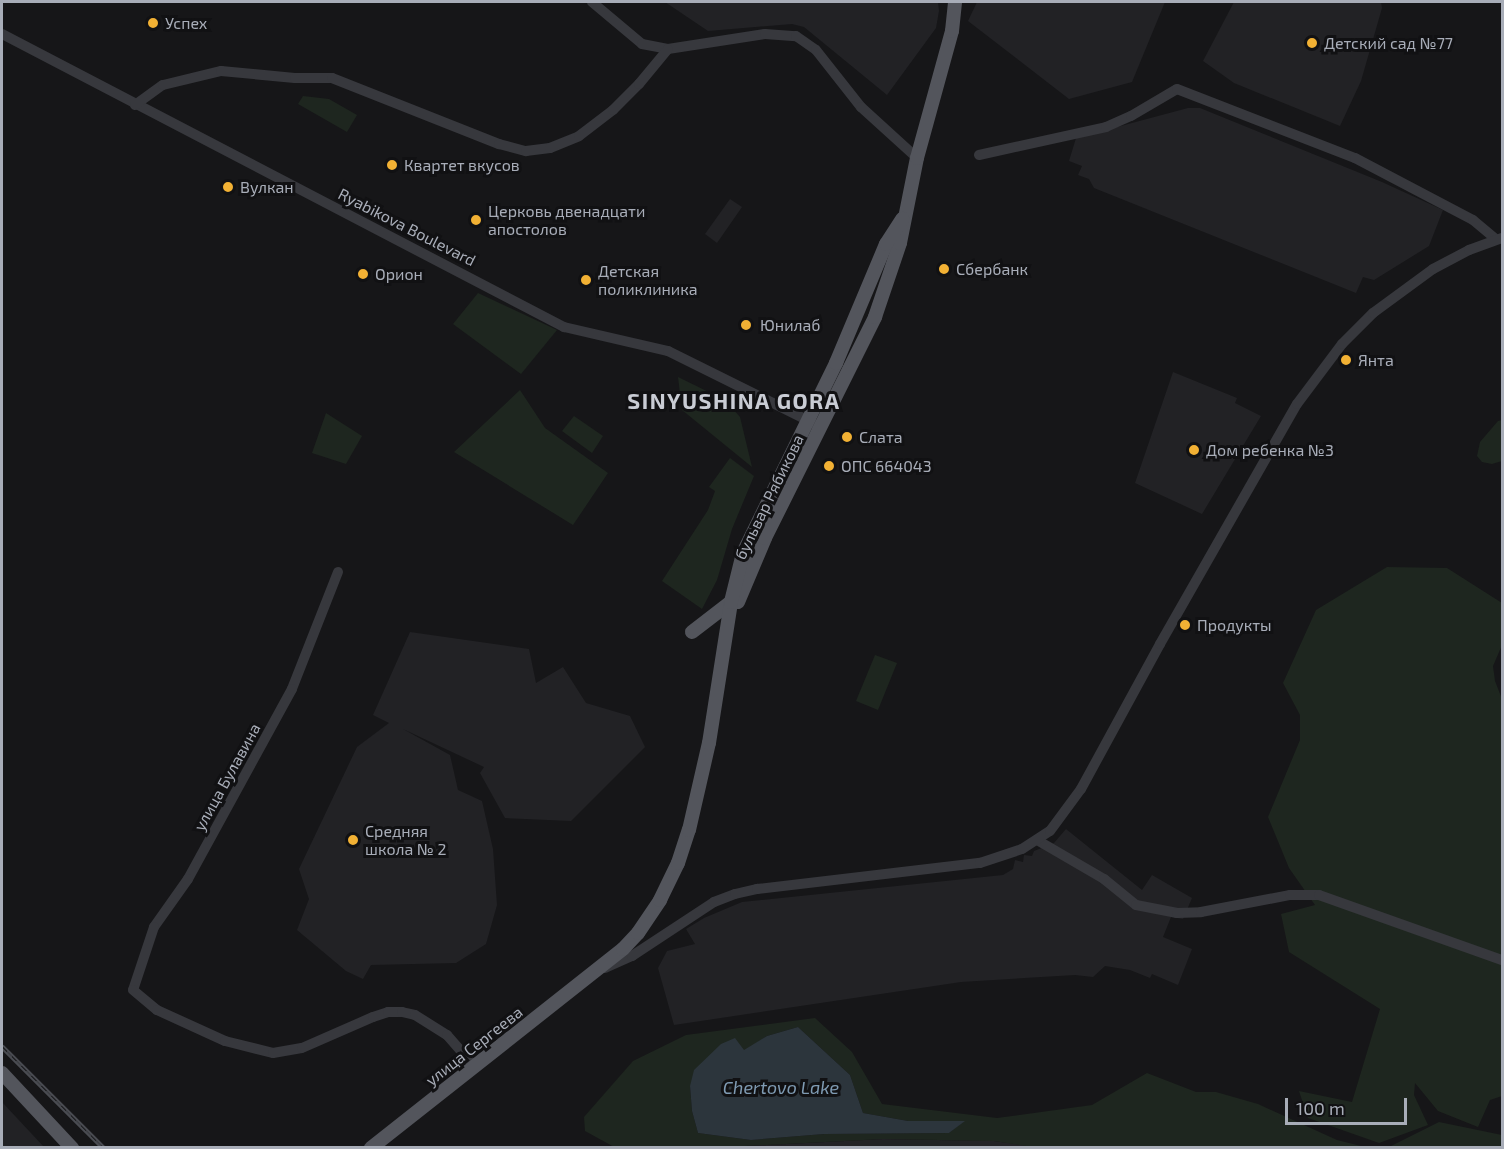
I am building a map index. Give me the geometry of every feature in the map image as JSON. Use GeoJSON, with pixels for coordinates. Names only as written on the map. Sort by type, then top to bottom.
{"type":"FeatureCollection","features":[{"type":"Feature","properties":{"kind":"main road"},"geometry":{"type":"LineString","coordinates":[[808,420],[836,363],[875,266],[902,219],[952,31],[956,2]]}},
{"type":"Feature","properties":{"kind":"main road","name":"бульвар Рябикова"},"geometry":{"type":"LineString","coordinates":[[730,623],[765,538],[875,317],[900,243],[902,219]]}},
{"type":"Feature","properties":{"kind":"main road","name":"бульвар Рябикова"},"geometry":{"type":"LineString","coordinates":[[598,970],[638,933],[660,900],[678,863],[689,830],[709,743],[730,623],[731,602],[743,553],[808,420]]}},
{"type":"Feature","properties":{"kind":"main road"},"geometry":{"type":"LineString","coordinates":[[692,632],[731,602]]}},
{"type":"Feature","properties":{"kind":"main road","name":"улица Сергеева"},"geometry":{"type":"LineString","coordinates":[[371,1148],[598,970]]}},
{"type":"Feature","properties":{"kind":"main road"},"geometry":{"type":"LineString","coordinates":[[2,1073],[72,1148]]}},
{"type":"Feature","properties":{"kind":"street"},"geometry":{"type":"LineString","coordinates":[[592,2],[642,44],[668,49],[765,34],[796,36],[816,50],[861,107],[917,158]]}},
{"type":"Feature","properties":{"kind":"street","name":"Ryabikova Boulevard"},"geometry":{"type":"LineString","coordinates":[[2,34],[564,327],[668,351],[822,427]]}},
{"type":"Feature","properties":{"kind":"street"},"geometry":{"type":"LineString","coordinates":[[135,105],[163,85],[220,70],[295,78],[332,78],[500,144],[526,151],[550,148],[579,136],[613,110],[639,84],[668,49]]}},
{"type":"Feature","properties":{"kind":"street"},"geometry":{"type":"LineString","coordinates":[[980,155],[1106,127],[1131,116],[1177,89],[1354,158],[1473,220],[1499,238]]}},
{"type":"Feature","properties":{"kind":"street"},"geometry":{"type":"LineString","coordinates":[[598,970],[632,956],[714,902],[735,894],[981,863],[1006,856],[1037,840],[1063,816],[1082,789],[1258,470],[1297,404],[1342,344],[1399,291],[1450,260],[1499,238]]}},
{"type":"Feature","properties":{"kind":"street","name":"улица Булавина"},"geometry":{"type":"LineString","coordinates":[[338,572],[292,689],[188,879],[154,927],[133,990],[158,1010],[225,1041],[273,1053],[302,1048],[388,1012],[402,1012],[415,1015],[447,1035],[474,1066]]}},
{"type":"Feature","properties":{"kind":"street"},"geometry":{"type":"LineString","coordinates":[[1037,840],[1104,879],[1136,905],[1177,913],[1201,912],[1290,895],[1319,894],[1425,930],[1503,960]]}},
{"type":"Feature","properties":{"kind":"shaded area"},"geometry":{"type":"Polygon","coordinates":[[[665,2],[938,2],[939,11],[936,28],[887,95],[804,27],[792,24],[708,31],[665,2]]]}},
{"type":"Feature","properties":{"kind":"shaded area"},"geometry":{"type":"Polygon","coordinates":[[[977,2],[1165,2],[1132,82],[1069,99],[968,21],[977,2]]]}},
{"type":"Feature","properties":{"kind":"shaded area"},"geometry":{"type":"Polygon","coordinates":[[[1234,2],[1381,2],[1382,8],[1361,81],[1340,126],[1234,83],[1203,61],[1234,2]]]}},
{"type":"Feature","properties":{"kind":"shaded area"},"geometry":{"type":"Polygon","coordinates":[[[303,96],[329,99],[357,115],[347,132],[298,104],[303,96]]]}},
{"type":"Feature","properties":{"kind":"shaded area"},"geometry":{"type":"Polygon","coordinates":[[[1188,108],[1200,108],[1382,182],[1443,210],[1429,246],[1374,280],[1363,277],[1356,293],[1094,188],[1089,179],[1078,175],[1082,166],[1069,161],[1076,138],[1188,108]]]}},
{"type":"Feature","properties":{"kind":"shaded area"},"geometry":{"type":"Polygon","coordinates":[[[730,199],[742,207],[717,243],[705,234],[730,199]]]}},
{"type":"Feature","properties":{"kind":"shaded area"},"geometry":{"type":"Polygon","coordinates":[[[478,293],[557,330],[521,374],[453,324],[478,293]]]}},
{"type":"Feature","properties":{"kind":"shaded area","name":"Дом ребенка №3"},"geometry":{"type":"Polygon","coordinates":[[[1173,372],[1237,398],[1235,403],[1261,416],[1202,514],[1135,483],[1173,372]]]}},
{"type":"Feature","properties":{"kind":"shaded area"},"geometry":{"type":"Polygon","coordinates":[[[678,377],[725,400],[740,417],[752,467],[682,410],[678,377]]]}},
{"type":"Feature","properties":{"kind":"shaded area"},"geometry":{"type":"Polygon","coordinates":[[[520,390],[545,428],[608,473],[573,525],[454,452],[520,390]]]}},
{"type":"Feature","properties":{"kind":"shaded area"},"geometry":{"type":"Polygon","coordinates":[[[326,413],[362,436],[346,464],[312,453],[326,413]]]}},
{"type":"Feature","properties":{"kind":"shaded area"},"geometry":{"type":"Polygon","coordinates":[[[574,416],[603,436],[592,453],[562,431],[574,416]]]}},
{"type":"Feature","properties":{"kind":"shaded area"},"geometry":{"type":"Polygon","coordinates":[[[1502,420],[1502,461],[1492,464],[1482,462],[1477,456],[1480,442],[1498,421],[1502,420]]]}},
{"type":"Feature","properties":{"kind":"shaded area"},"geometry":{"type":"Polygon","coordinates":[[[730,458],[754,476],[732,529],[717,580],[702,609],[662,581],[708,510],[715,491],[709,487],[730,458]]]}},
{"type":"Feature","properties":{"kind":"shaded area"},"geometry":{"type":"Polygon","coordinates":[[[1387,567],[1447,568],[1502,603],[1502,645],[1493,666],[1495,681],[1502,699],[1502,1096],[1490,1100],[1478,1127],[1438,1111],[1415,1083],[1414,1095],[1428,1125],[1379,1143],[1308,1118],[1299,1091],[1352,1102],[1380,1009],[1289,952],[1281,914],[1315,905],[1289,868],[1268,817],[1300,740],[1300,715],[1283,683],[1316,610],[1387,567]]]}},
{"type":"Feature","properties":{"kind":"shaded area"},"geometry":{"type":"Polygon","coordinates":[[[410,632],[529,649],[536,683],[563,667],[586,703],[630,716],[645,747],[571,821],[505,818],[480,773],[484,767],[403,729],[450,755],[458,790],[482,801],[493,849],[497,905],[486,944],[456,963],[371,965],[363,979],[346,971],[297,930],[309,899],[299,869],[357,747],[389,723],[373,715],[410,632]]]}},
{"type":"Feature","properties":{"kind":"shaded area"},"geometry":{"type":"Polygon","coordinates":[[[875,655],[897,663],[878,710],[856,701],[875,655]]]}},
{"type":"Feature","properties":{"kind":"shaded area"},"geometry":{"type":"Polygon","coordinates":[[[1066,829],[1142,890],[1152,875],[1192,898],[1183,919],[1171,917],[1163,937],[1192,949],[1178,985],[1152,974],[1150,978],[1130,970],[1105,966],[1093,977],[1075,975],[961,982],[674,1025],[658,968],[667,951],[695,944],[686,929],[704,918],[742,902],[1003,875],[1013,869],[1015,860],[1023,862],[1024,855],[1032,856],[1034,851],[1054,843],[1066,829]]]}},
{"type":"Feature","properties":{"kind":"shaded area"},"geometry":{"type":"Polygon","coordinates":[[[815,1018],[852,1052],[882,1104],[997,1118],[1092,1105],[1147,1073],[1196,1092],[1216,1092],[1258,1104],[1337,1140],[1365,1147],[1039,1148],[994,1141],[883,1139],[706,1148],[616,1148],[585,1131],[584,1117],[633,1061],[686,1035],[815,1018]],[[798,1027],[767,1036],[690,1086],[692,1111],[698,1133],[751,1140],[824,1134],[949,1133],[964,1121],[908,1121],[863,1113],[850,1075],[798,1027]]]}},
{"type":"Feature","properties":{"kind":"shaded area"},"geometry":{"type":"Polygon","coordinates":[[[2,1102],[44,1147],[2,1147],[2,1102]]]}},
{"type":"Feature","properties":{"kind":"shaded area"},"geometry":{"type":"Polygon","coordinates":[[[1439,1122],[1502,1135],[1502,1147],[1389,1147],[1439,1122]]]}},
{"type":"Feature","properties":{"kind":"shaded area"},"geometry":{"type":"Polygon","coordinates":[[[883,1139],[994,1141],[1039,1147],[706,1148],[883,1139]]]}},
{"type":"Feature","properties":{"kind":"water","name":"Chertovo Lake"},"geometry":{"type":"Polygon","coordinates":[[[798,1027],[850,1075],[863,1113],[908,1121],[965,1121],[949,1133],[824,1134],[751,1140],[698,1133],[692,1111],[690,1086],[694,1070],[721,1044],[735,1038],[744,1050],[767,1036],[798,1027]]]}},
{"type":"Feature","properties":{"kind":"railway"},"geometry":{"type":"LineString","coordinates":[[2,1046],[104,1148]]}},
{"type":"Feature","properties":{"kind":"place","name":"Успех"},"geometry":{"type":"Point","coordinates":[153,23]}},
{"type":"Feature","properties":{"kind":"place","name":"Детский сад №77"},"geometry":{"type":"Point","coordinates":[1312,43]}},
{"type":"Feature","properties":{"kind":"place","name":"Квартет вкусов"},"geometry":{"type":"Point","coordinates":[392,165]}},
{"type":"Feature","properties":{"kind":"place","name":"Вулкан"},"geometry":{"type":"Point","coordinates":[228,187]}},
{"type":"Feature","properties":{"kind":"place","name":"Церковь двенадцати апостолов"},"geometry":{"type":"Point","coordinates":[476,220]}},
{"type":"Feature","properties":{"kind":"place","name":"Сбербанк"},"geometry":{"type":"Point","coordinates":[944,269]}},
{"type":"Feature","properties":{"kind":"place","name":"Орион"},"geometry":{"type":"Point","coordinates":[363,274]}},
{"type":"Feature","properties":{"kind":"place","name":"Детская поликлиника"},"geometry":{"type":"Point","coordinates":[586,280]}},
{"type":"Feature","properties":{"kind":"place","name":"Юнилаб"},"geometry":{"type":"Point","coordinates":[746,325]}},
{"type":"Feature","properties":{"kind":"place","name":"Янта"},"geometry":{"type":"Point","coordinates":[1346,360]}},
{"type":"Feature","properties":{"kind":"place","name":"Слата"},"geometry":{"type":"Point","coordinates":[847,437]}},
{"type":"Feature","properties":{"kind":"place","name":"Дом ребенка №3"},"geometry":{"type":"Point","coordinates":[1194,450]}},
{"type":"Feature","properties":{"kind":"place","name":"ОПС 664043"},"geometry":{"type":"Point","coordinates":[829,466]}},
{"type":"Feature","properties":{"kind":"place","name":"Продукты"},"geometry":{"type":"Point","coordinates":[1185,625]}},
{"type":"Feature","properties":{"kind":"place","name":"Средняя школа № 2"},"geometry":{"type":"Point","coordinates":[353,840]}},
{"type":"Feature","properties":{"kind":"district","name":"SINYUSHINA GORA"},"geometry":{"type":"Point","coordinates":[734,401]}}]}
